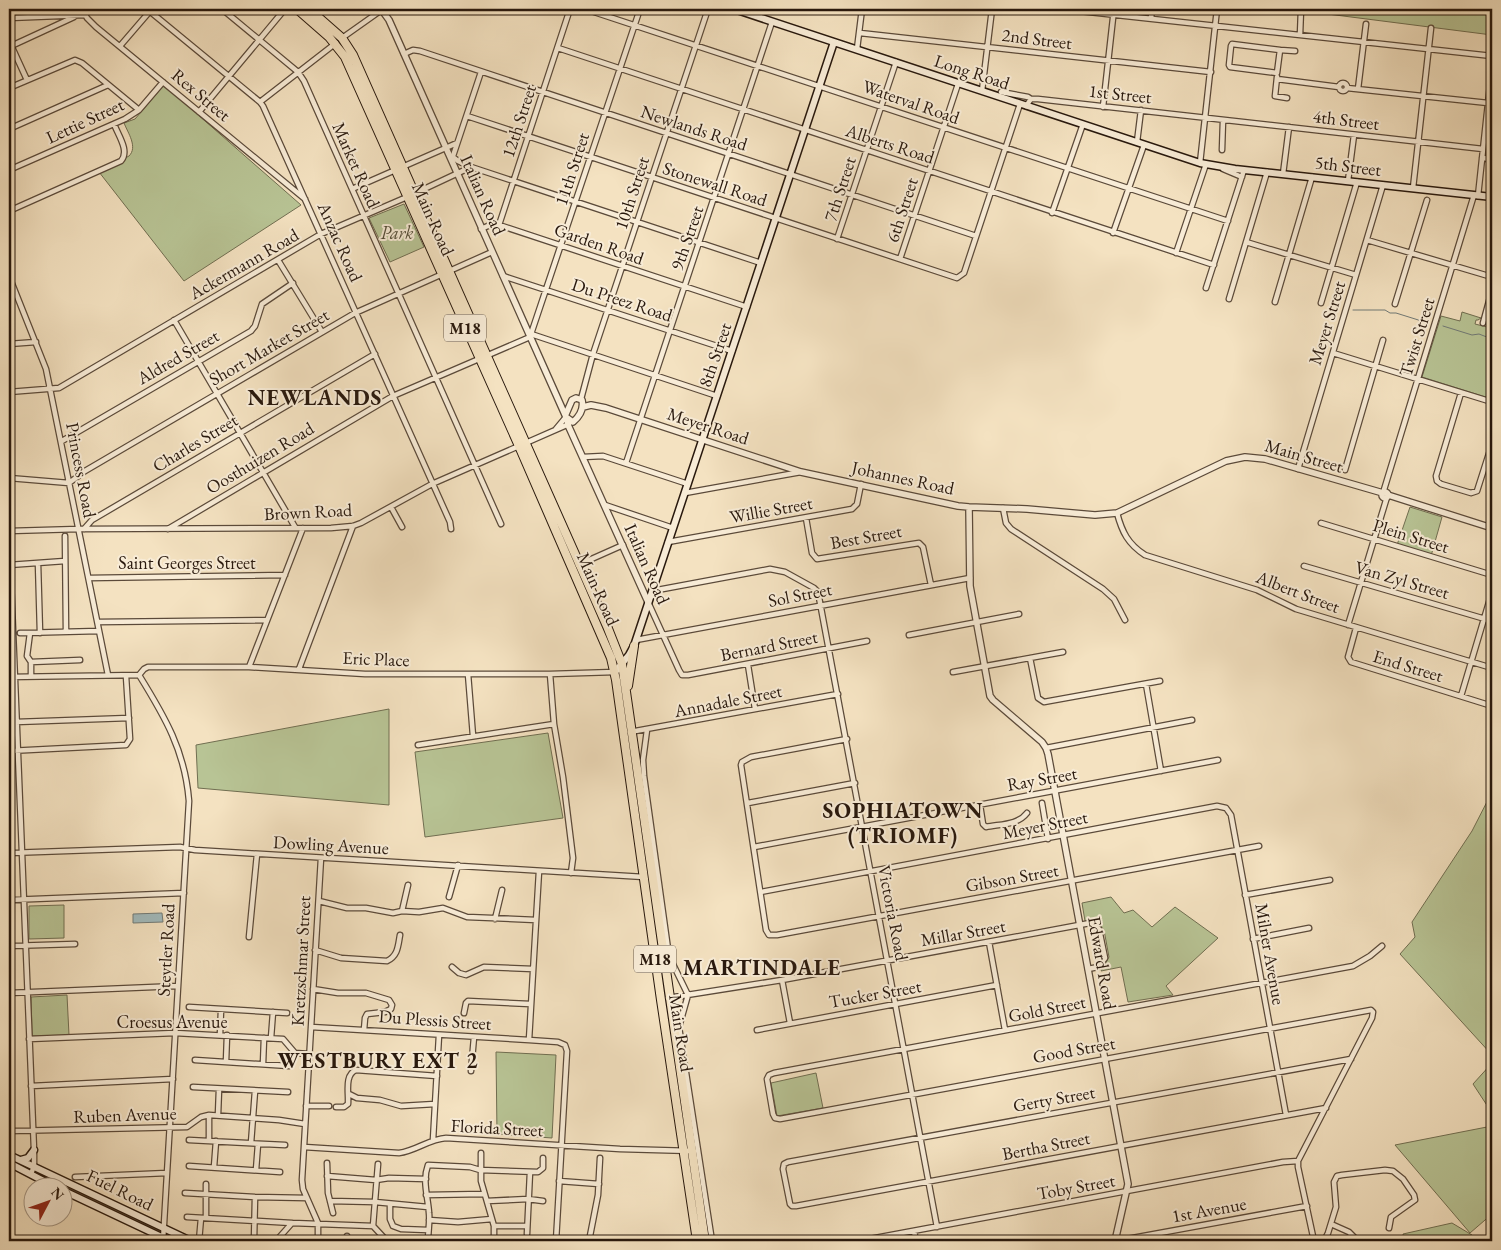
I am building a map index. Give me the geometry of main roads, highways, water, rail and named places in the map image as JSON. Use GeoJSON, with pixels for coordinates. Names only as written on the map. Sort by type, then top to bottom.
{"type":"FeatureCollection","features":[{"type":"Feature","properties":{"kind":"main road","name":"Main Road"},"geometry":{"type":"LineString","coordinates":[[297,9],[339,41]]}},
{"type":"Feature","properties":{"kind":"main road","name":"Main Road"},"geometry":{"type":"LineString","coordinates":[[309,9],[353,55],[398,168],[450,271],[487,356],[522,445]]}},
{"type":"Feature","properties":{"kind":"main road","name":"Long Road"},"geometry":{"type":"LineString","coordinates":[[737,9],[958,84],[1203,163]]}},
{"type":"Feature","properties":{"kind":"main road","name":"8th Street"},"geometry":{"type":"LineString","coordinates":[[615,672],[634,645],[834,42]]}},
{"type":"Feature","properties":{"kind":"main road","name":"5th Street"},"geometry":{"type":"LineString","coordinates":[[1203,163],[1243,173],[1267,172],[1492,197]]}},
{"type":"Feature","properties":{"kind":"main road","name":"Main Road"},"geometry":{"type":"LineString","coordinates":[[411,195],[441,275],[479,359],[522,445],[622,664],[626,692],[627,733],[661,1000],[705,1241]]}},
{"type":"Feature","properties":{"kind":"main road","name":"Main Road"},"geometry":{"type":"LineString","coordinates":[[576,566],[615,672],[627,733],[652,877],[669,998],[697,1241]]}},
{"type":"Feature","properties":{"kind":"main road"},"geometry":{"type":"LineString","coordinates":[[617,650],[625,653],[634,645]]}},
{"type":"Feature","properties":{"kind":"main road"},"geometry":{"type":"LineString","coordinates":[[626,692],[634,645]]}},
{"type":"Feature","properties":{"kind":"main road"},"geometry":{"type":"LineString","coordinates":[[20,1160],[28,1158],[34,1150]]}},
{"type":"Feature","properties":{"kind":"main road","name":"Fuel Road"},"geometry":{"type":"LineString","coordinates":[[9,1155],[190,1241]]}},
{"type":"Feature","properties":{"kind":"main road","name":"Fuel Road"},"geometry":{"type":"LineString","coordinates":[[9,1163],[38,1178]]}},
{"type":"Feature","properties":{"kind":"main road","name":"Fuel Road"},"geometry":{"type":"LineString","coordinates":[[72,1195],[165,1240]]}},
{"type":"Feature","properties":{"kind":"water"},"geometry":{"type":"Polygon","coordinates":[[[162,913],[163,922],[133,923],[133,914],[162,913]]]}},
{"type":"Feature","properties":{"kind":"waterway"},"geometry":{"type":"LineString","coordinates":[[1353,310],[1385,310],[1428,323]]}},
{"type":"Feature","properties":{"kind":"waterway"},"geometry":{"type":"LineString","coordinates":[[1443,326],[1492,339]]}},
{"type":"Feature","properties":{"kind":"district","name":"NEWLANDS"},"geometry":{"type":"Point","coordinates":[315,397]}},
{"type":"Feature","properties":{"kind":"district","name":"SOPHIATOWN (TRIOMF)"},"geometry":{"type":"Point","coordinates":[903,822]}},
{"type":"Feature","properties":{"kind":"district","name":"MARTINDALE"},"geometry":{"type":"Point","coordinates":[762,967]}},
{"type":"Feature","properties":{"kind":"district","name":"WESTBURY EXT 2"},"geometry":{"type":"Point","coordinates":[378,1060]}},
{"type":"Feature","properties":{"kind":"park label","name":"Park"},"geometry":{"type":"Point","coordinates":[397,233]}}]}
